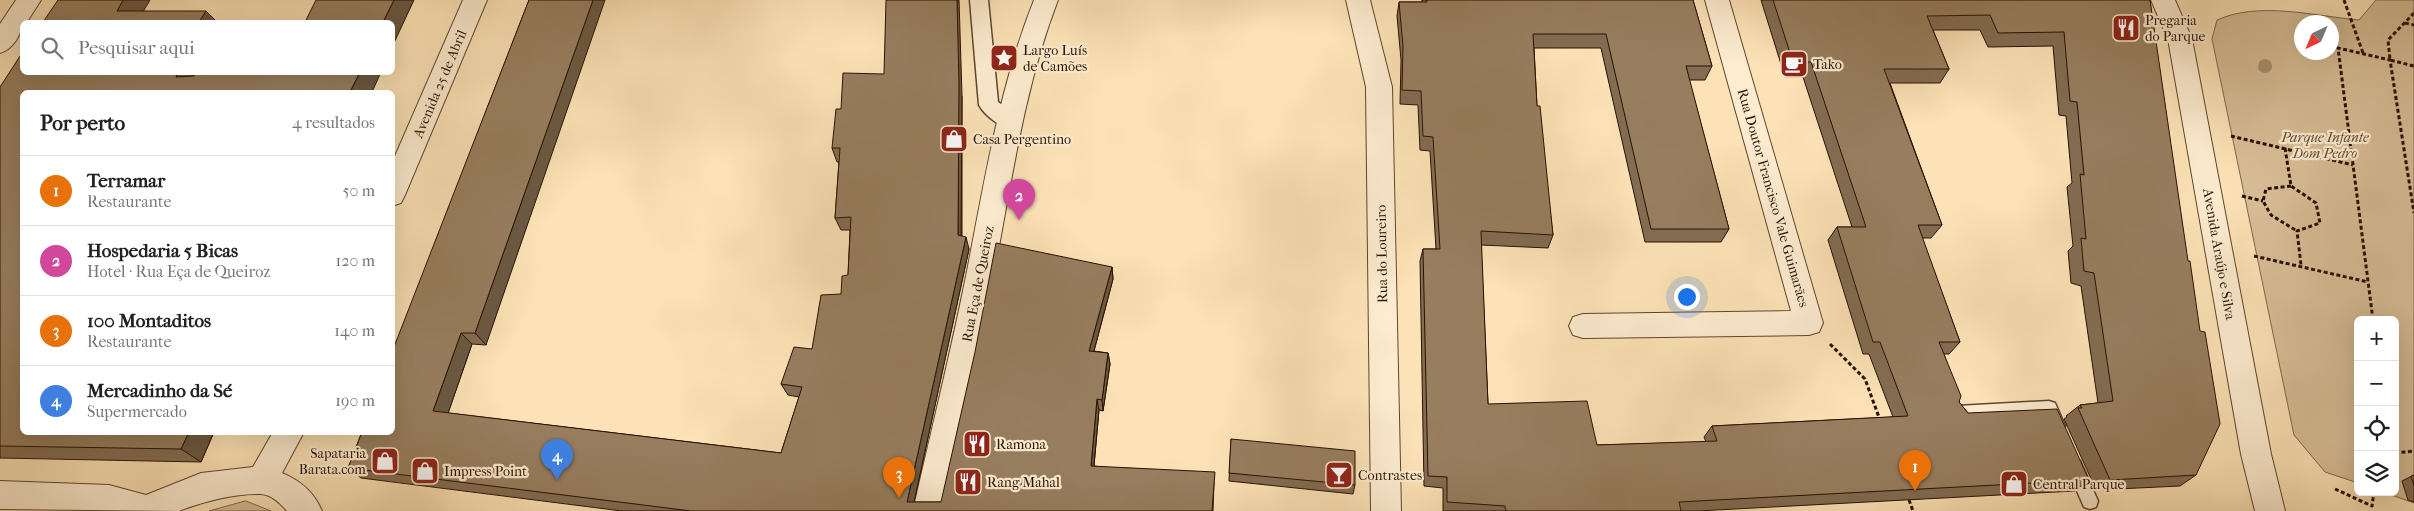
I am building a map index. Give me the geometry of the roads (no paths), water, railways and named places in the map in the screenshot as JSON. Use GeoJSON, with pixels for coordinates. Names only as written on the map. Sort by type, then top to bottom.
{"type":"FeatureCollection","features":[{"type":"Feature","properties":{"kind":"street"},"geometry":{"type":"LineString","coordinates":[[0,44],[29,0]]}},
{"type":"Feature","properties":{"kind":"street","name":"Avenida 25 de Abril"},"geometry":{"type":"LineString","coordinates":[[395,188],[475,0]]}},
{"type":"Feature","properties":{"kind":"street"},"geometry":{"type":"LineString","coordinates":[[979,0],[988,105],[1010,120]]}},
{"type":"Feature","properties":{"kind":"street","name":"Rua Eça de Queiroz"},"geometry":{"type":"LineString","coordinates":[[928,511],[978,290],[1010,120],[1031,34],[1046,0]]}},
{"type":"Feature","properties":{"kind":"street","name":"Rua do Loureiro"},"geometry":{"type":"LineString","coordinates":[[1358,0],[1379,86],[1386,511]]}},
{"type":"Feature","properties":{"kind":"street","name":"Rua Doutor Francisco Vale Guimarães"},"geometry":{"type":"LineString","coordinates":[[1583,326],[1809,323],[1717,0]]}},
{"type":"Feature","properties":{"kind":"street","name":"Avenida Araújo e Silva"},"geometry":{"type":"LineString","coordinates":[[2163,0],[2180,39],[2256,454],[2270,511]]}},
{"type":"Feature","properties":{"kind":"street"},"geometry":{"type":"LineString","coordinates":[[262,480],[287,435]]}},
{"type":"Feature","properties":{"kind":"street"},"geometry":{"type":"LineString","coordinates":[[0,495],[109,499],[145,511],[201,488],[262,480],[288,490],[310,510]]}},
{"type":"Feature","properties":{"kind":"lane"},"geometry":{"type":"LineString","coordinates":[[1957,413],[2049,408],[2090,501]]}},
{"type":"Feature","properties":{"kind":"place","name":"Pregaria do Parque"},"geometry":{"type":"Point","coordinates":[2126,28]}},
{"type":"Feature","properties":{"kind":"place","name":"Largo Luís de Camões"},"geometry":{"type":"Point","coordinates":[1004,58]}},
{"type":"Feature","properties":{"kind":"place","name":"Tako"},"geometry":{"type":"Point","coordinates":[1794,64]}},
{"type":"Feature","properties":{"kind":"place","name":"Casa Pergentino"},"geometry":{"type":"Point","coordinates":[954,139]}},
{"type":"Feature","properties":{"kind":"place","name":"Hospedaria 5 Bicas"},"geometry":{"type":"Point","coordinates":[1019,220]}},
{"type":"Feature","properties":{"kind":"place","name":"Ramona"},"geometry":{"type":"Point","coordinates":[977,444]}},
{"type":"Feature","properties":{"kind":"place","name":"Sapataria Barata.com"},"geometry":{"type":"Point","coordinates":[385,461]}},
{"type":"Feature","properties":{"kind":"place","name":"Impress Point"},"geometry":{"type":"Point","coordinates":[425,471]}},
{"type":"Feature","properties":{"kind":"place","name":"Contrastes"},"geometry":{"type":"Point","coordinates":[1339,475]}},
{"type":"Feature","properties":{"kind":"place","name":"Mercadinho da Sé"},"geometry":{"type":"Point","coordinates":[557,480]}},
{"type":"Feature","properties":{"kind":"place","name":"Rang Mahal"},"geometry":{"type":"Point","coordinates":[968,482]}},
{"type":"Feature","properties":{"kind":"place","name":"Central Parque"},"geometry":{"type":"Point","coordinates":[2014,484]}},
{"type":"Feature","properties":{"kind":"place","name":"Terramar"},"geometry":{"type":"Point","coordinates":[1915,491]}},
{"type":"Feature","properties":{"kind":"place","name":"100 Montaditos"},"geometry":{"type":"Point","coordinates":[899,498]}},
{"type":"Feature","properties":{"kind":"park label","name":"Parque Infante Dom Pedro"},"geometry":{"type":"Point","coordinates":[2325,146]}}]}
